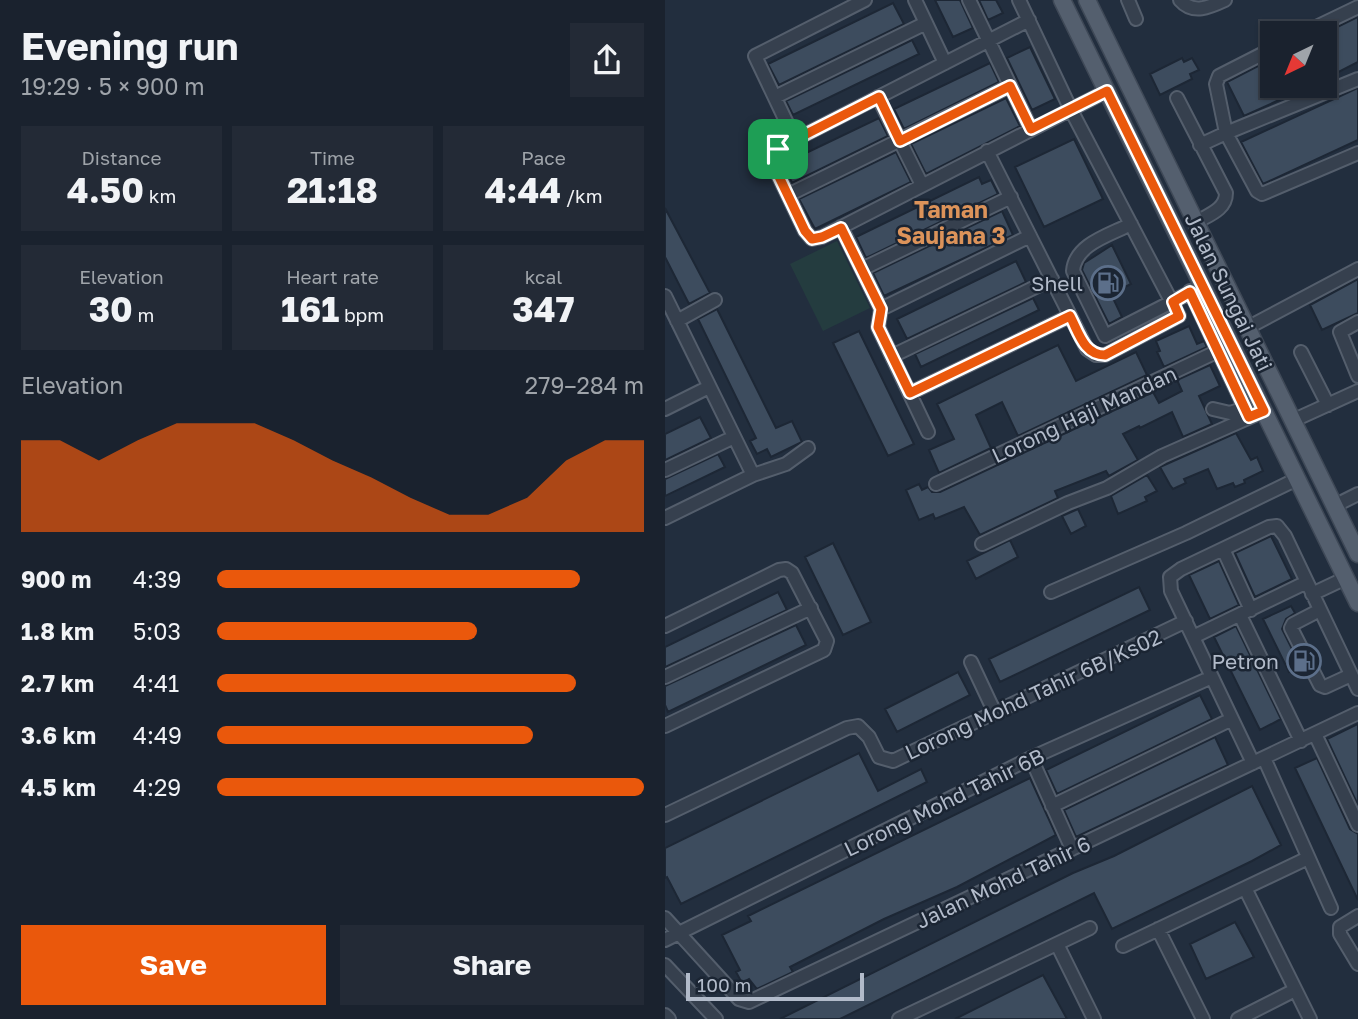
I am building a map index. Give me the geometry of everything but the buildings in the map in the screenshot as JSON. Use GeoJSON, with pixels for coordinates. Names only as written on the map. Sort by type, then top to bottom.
{"type":"FeatureCollection","features":[{"type":"Feature","properties":{"kind":"main road","name":"Jalan Sungai Jati"},"geometry":{"type":"LineString","coordinates":[[1062,0],[1107,91],[1252,412],[1297,479],[1358,603]]}},
{"type":"Feature","properties":{"kind":"main road","name":"Jalan Sungai Jati"},"geometry":{"type":"LineString","coordinates":[[1087,0],[1358,554]]}},
{"type":"Feature","properties":{"kind":"street"},"geometry":{"type":"LineString","coordinates":[[795,140],[755,56],[865,0]]}},
{"type":"Feature","properties":{"kind":"street"},"geometry":{"type":"LineString","coordinates":[[915,0],[945,63]]}},
{"type":"Feature","properties":{"kind":"street"},"geometry":{"type":"LineString","coordinates":[[969,0],[1031,129]]}},
{"type":"Feature","properties":{"kind":"street"},"geometry":{"type":"LineString","coordinates":[[988,151],[1087,349],[1095,355],[1105,355],[1179,316],[1070,110],[1019,0]]}},
{"type":"Feature","properties":{"kind":"street"},"geometry":{"type":"LineString","coordinates":[[1128,0],[1136,19]]}},
{"type":"Feature","properties":{"kind":"street"},"geometry":{"type":"LineString","coordinates":[[1180,0],[1190,8],[1198,9],[1225,0]]}},
{"type":"Feature","properties":{"kind":"street"},"geometry":{"type":"LineString","coordinates":[[1328,21],[1358,6]]}},
{"type":"Feature","properties":{"kind":"street"},"geometry":{"type":"LineString","coordinates":[[1028,20],[771,152],[771,160],[787,195],[805,231],[812,239],[841,228],[1107,91]]}},
{"type":"Feature","properties":{"kind":"street"},"geometry":{"type":"LineString","coordinates":[[775,97],[926,23]]}},
{"type":"Feature","properties":{"kind":"street"},"geometry":{"type":"LineString","coordinates":[[1260,55],[1219,76],[1216,84],[1226,133],[1257,191],[1262,194],[1358,153]]}},
{"type":"Feature","properties":{"kind":"street"},"geometry":{"type":"LineString","coordinates":[[1200,145],[1358,79]]}},
{"type":"Feature","properties":{"kind":"street"},"geometry":{"type":"LineString","coordinates":[[787,195],[1010,86]]}},
{"type":"Feature","properties":{"kind":"street"},"geometry":{"type":"LineString","coordinates":[[879,97],[922,185]]}},
{"type":"Feature","properties":{"kind":"street"},"geometry":{"type":"LineString","coordinates":[[1177,98],[1226,193],[1226,201],[1221,208],[1195,223]]}},
{"type":"Feature","properties":{"kind":"street"},"geometry":{"type":"LineString","coordinates":[[862,269],[1011,197]]}},
{"type":"Feature","properties":{"kind":"street"},"geometry":{"type":"LineString","coordinates":[[1131,224],[1083,248],[1074,260],[1073,271],[1105,336],[1196,289]]}},
{"type":"Feature","properties":{"kind":"street"},"geometry":{"type":"LineString","coordinates":[[841,228],[881,309],[878,327],[928,432]]}},
{"type":"Feature","properties":{"kind":"street"},"geometry":{"type":"LineString","coordinates":[[881,309],[1030,236]]}},
{"type":"Feature","properties":{"kind":"street"},"geometry":{"type":"LineString","coordinates":[[1247,328],[1358,269]]}},
{"type":"Feature","properties":{"kind":"street"},"geometry":{"type":"LineString","coordinates":[[892,356],[1052,279]]}},
{"type":"Feature","properties":{"kind":"street"},"geometry":{"type":"LineString","coordinates":[[665,296],[753,475]]}},
{"type":"Feature","properties":{"kind":"street"},"geometry":{"type":"LineString","coordinates":[[677,321],[715,300]]}},
{"type":"Feature","properties":{"kind":"street"},"geometry":{"type":"LineString","coordinates":[[910,393],[1070,316]]}},
{"type":"Feature","properties":{"kind":"street"},"geometry":{"type":"LineString","coordinates":[[1358,321],[1340,332],[1358,376]]}},
{"type":"Feature","properties":{"kind":"street","name":"Lorong Haji Mandan"},"geometry":{"type":"LineString","coordinates":[[936,484],[1224,348]]}},
{"type":"Feature","properties":{"kind":"street"},"geometry":{"type":"LineString","coordinates":[[1301,352],[1328,405]]}},
{"type":"Feature","properties":{"kind":"street"},"geometry":{"type":"LineString","coordinates":[[665,409],[709,387]]}},
{"type":"Feature","properties":{"kind":"street"},"geometry":{"type":"LineString","coordinates":[[1292,421],[1358,391]]}},
{"type":"Feature","properties":{"kind":"street"},"geometry":{"type":"LineString","coordinates":[[1213,409],[1230,413],[1252,412]]}},
{"type":"Feature","properties":{"kind":"street"},"geometry":{"type":"LineString","coordinates":[[982,544],[1067,503],[1107,488],[1162,456],[1252,412]]}},
{"type":"Feature","properties":{"kind":"street"},"geometry":{"type":"LineString","coordinates":[[665,470],[734,437]]}},
{"type":"Feature","properties":{"kind":"street"},"geometry":{"type":"LineString","coordinates":[[665,518],[753,475],[786,464],[808,449]]}},
{"type":"Feature","properties":{"kind":"street"},"geometry":{"type":"LineString","coordinates":[[1051,592],[1186,533],[1297,479]]}},
{"type":"Feature","properties":{"kind":"street"},"geometry":{"type":"LineString","coordinates":[[1335,506],[1358,494]]}},
{"type":"Feature","properties":{"kind":"street"},"geometry":{"type":"LineString","coordinates":[[1331,908],[1258,761],[1232,719],[1171,591],[1170,577],[1181,569],[1269,527],[1277,526],[1358,689]]}},
{"type":"Feature","properties":{"kind":"street"},"geometry":{"type":"LineString","coordinates":[[1223,549],[1246,612],[1301,741]]}},
{"type":"Feature","properties":{"kind":"street"},"geometry":{"type":"LineString","coordinates":[[665,625],[786,569],[792,573],[827,641],[824,650],[667,721]]}},
{"type":"Feature","properties":{"kind":"street"},"geometry":{"type":"LineString","coordinates":[[1193,637],[1246,612],[1310,588],[1346,578]]}},
{"type":"Feature","properties":{"kind":"street"},"geometry":{"type":"LineString","coordinates":[[665,677],[811,608]]}},
{"type":"Feature","properties":{"kind":"street"},"geometry":{"type":"LineString","coordinates":[[1321,610],[1293,624],[1291,628],[1319,685],[1325,687],[1351,675]]}},
{"type":"Feature","properties":{"kind":"street","name":"Lorong Mohd Tahir 6B/Ks02"},"geometry":{"type":"LineString","coordinates":[[665,815],[847,728],[858,726],[879,757],[893,761],[1185,621]]}},
{"type":"Feature","properties":{"kind":"street"},"geometry":{"type":"LineString","coordinates":[[971,662],[994,711]]}},
{"type":"Feature","properties":{"kind":"street","name":"Lorong Mohd Tahir 6B"},"geometry":{"type":"LineString","coordinates":[[665,940],[1031,758],[1212,677]]}},
{"type":"Feature","properties":{"kind":"street","name":"Jalan Mohd Tahir 6"},"geometry":{"type":"LineString","coordinates":[[678,932],[739,999],[749,1003],[1358,713]]}},
{"type":"Feature","properties":{"kind":"street"},"geometry":{"type":"LineString","coordinates":[[1052,806],[1232,719]]}},
{"type":"Feature","properties":{"kind":"street"},"geometry":{"type":"LineString","coordinates":[[1315,734],[1358,825]]}},
{"type":"Feature","properties":{"kind":"street"},"geometry":{"type":"LineString","coordinates":[[1031,758],[1072,849]]}},
{"type":"Feature","properties":{"kind":"street"},"geometry":{"type":"LineString","coordinates":[[1122,946],[1308,858]]}},
{"type":"Feature","properties":{"kind":"street"},"geometry":{"type":"LineString","coordinates":[[1245,888],[1310,1019]]}},
{"type":"Feature","properties":{"kind":"street"},"geometry":{"type":"LineString","coordinates":[[1358,916],[1340,927],[1340,933],[1358,964]]}},
{"type":"Feature","properties":{"kind":"street"},"geometry":{"type":"LineString","coordinates":[[665,918],[678,932]]}},
{"type":"Feature","properties":{"kind":"street"},"geometry":{"type":"LineString","coordinates":[[899,1019],[1090,928]]}},
{"type":"Feature","properties":{"kind":"street"},"geometry":{"type":"LineString","coordinates":[[1158,929],[1203,1019]]}},
{"type":"Feature","properties":{"kind":"street"},"geometry":{"type":"LineString","coordinates":[[1057,944],[1094,1019]]}},
{"type":"Feature","properties":{"kind":"street"},"geometry":{"type":"LineString","coordinates":[[666,967],[716,1019]]}},
{"type":"Feature","properties":{"kind":"street"},"geometry":{"type":"LineString","coordinates":[[1247,1017],[1295,990]]}},
{"type":"Feature","properties":{"kind":"street"},"geometry":{"type":"LineString","coordinates":[[665,1015],[669,1019]]}},
{"type":"Feature","properties":{"kind":"green space"},"geometry":{"type":"Polygon","coordinates":[[[837,241],[870,308],[823,331],[790,264],[837,241]]]}},
{"type":"Feature","properties":{"kind":"place","name":"Shell"},"geometry":{"type":"Point","coordinates":[1108,283]}},
{"type":"Feature","properties":{"kind":"place","name":"Petron"},"geometry":{"type":"Point","coordinates":[1304,661]}},
{"type":"Feature","properties":{"kind":"district","name":"Taman Saujana 3"},"geometry":{"type":"Point","coordinates":[951,222]}},
{"type":"Feature","properties":{"kind":"route"},"geometry":{"type":"LineString","coordinates":[[1010,86],[1031,129],[1107,91],[1264,411],[1249,417],[1190,292],[1173,302],[1179,316],[1105,355],[1095,355],[1087,349],[1070,316],[910,393],[878,327],[881,309],[841,228],[812,239],[805,231],[771,160],[771,152],[778,149],[879,97],[900,141],[1010,86]]}}]}
